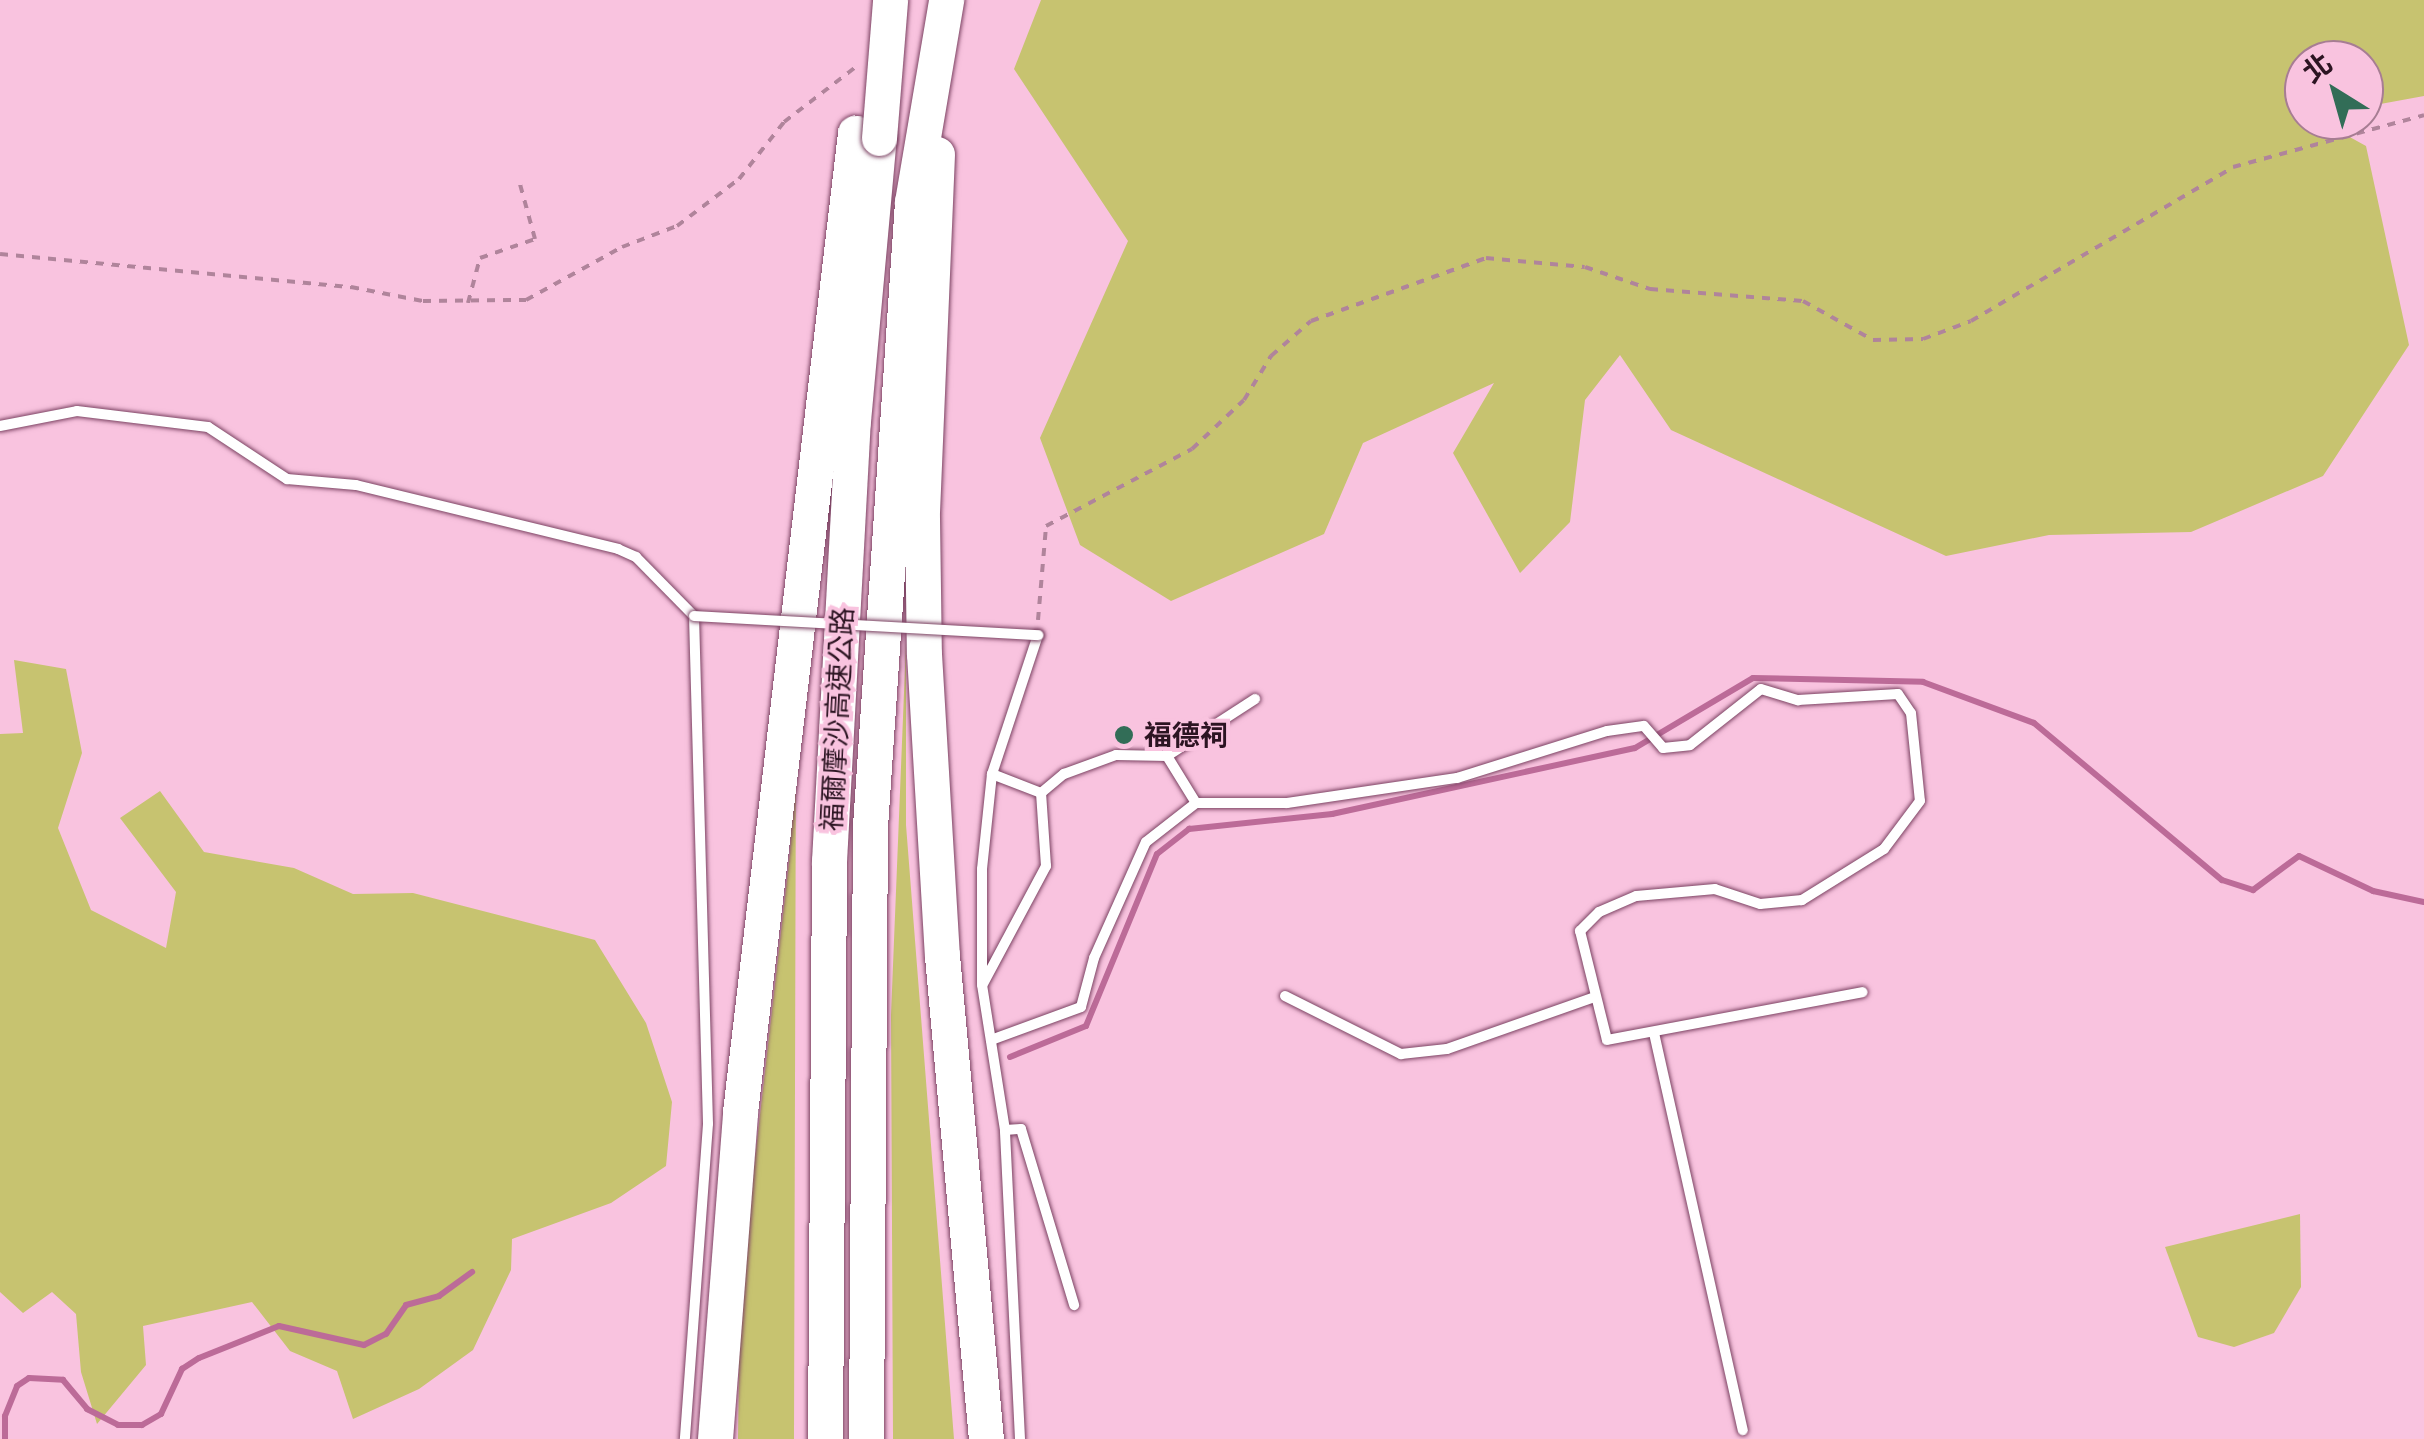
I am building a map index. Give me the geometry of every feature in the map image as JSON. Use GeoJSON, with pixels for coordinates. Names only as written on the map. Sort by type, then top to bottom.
{"type":"FeatureCollection","features":[{"type":"Feature","properties":{"kind":"highway"},"geometry":{"type":"LineString","coordinates":[[715,1439],[740,1112],[867,135],[866,56],[889,0]]}},
{"type":"Feature","properties":{"kind":"highway"},"geometry":{"type":"LineString","coordinates":[[946,0],[936,88],[924,654],[942,956],[986,1439]]}},
{"type":"Feature","properties":{"kind":"highway","name":"福爾摩沙高速公路"},"geometry":{"type":"LineString","coordinates":[[866,1439],[871,808],[912,202],[936,88]]}},
{"type":"Feature","properties":{"kind":"highway","name":"福爾摩沙高速公路"},"geometry":{"type":"LineString","coordinates":[[825,1439],[829,861],[867,135]]}},
{"type":"Feature","properties":{"kind":"lane"},"geometry":{"type":"LineString","coordinates":[[0,426],[77,410],[208,427],[287,479],[356,485],[618,549],[636,557],[694,616],[1038,635],[992,774],[982,869],[982,985],[1004,1130],[1020,1439]]}},
{"type":"Feature","properties":{"kind":"lane"},"geometry":{"type":"LineString","coordinates":[[685,1439],[708,1124],[694,616]]}},
{"type":"Feature","properties":{"kind":"lane"},"geometry":{"type":"LineString","coordinates":[[991,1040],[1081,1006],[1094,958],[1146,842],[1196,803],[1287,803],[1456,778],[1607,730],[1644,726],[1663,748],[1690,745],[1761,690],[1798,700],[1898,694],[1911,713],[1920,801],[1884,849],[1802,900],[1760,904],[1715,889],[1636,896],[1599,912],[1580,931],[1607,1040],[1863,992]]}},
{"type":"Feature","properties":{"kind":"lane"},"geometry":{"type":"LineString","coordinates":[[1041,793],[1064,774],[1116,755],[1167,756],[1255,699]]}},
{"type":"Feature","properties":{"kind":"lane"},"geometry":{"type":"LineString","coordinates":[[1167,756],[1196,803]]}},
{"type":"Feature","properties":{"kind":"lane"},"geometry":{"type":"LineString","coordinates":[[992,774],[1041,793]]}},
{"type":"Feature","properties":{"kind":"lane"},"geometry":{"type":"LineString","coordinates":[[982,985],[1046,866],[1041,793]]}},
{"type":"Feature","properties":{"kind":"lane"},"geometry":{"type":"LineString","coordinates":[[1285,996],[1401,1054],[1446,1049],[1595,997]]}},
{"type":"Feature","properties":{"kind":"lane"},"geometry":{"type":"LineString","coordinates":[[1654,1032],[1743,1430]]}},
{"type":"Feature","properties":{"kind":"lane"},"geometry":{"type":"LineString","coordinates":[[1004,1130],[1021,1130],[1074,1304]]}},
{"type":"Feature","properties":{"kind":"path"},"geometry":{"type":"LineString","coordinates":[[0,254],[46,254],[468,303],[526,300],[622,247],[677,226],[739,179],[784,122],[871,56]]}},
{"type":"Feature","properties":{"kind":"path"},"geometry":{"type":"LineString","coordinates":[[1038,635],[1046,526],[1192,448],[1244,400],[1271,356],[1311,321],[1486,258],[1585,268],[1650,290],[1803,301],[1873,340],[1923,339],[1971,321],[2234,168],[2424,115]]}},
{"type":"Feature","properties":{"kind":"path"},"geometry":{"type":"LineString","coordinates":[[468,303],[480,258],[535,239],[520,184]]}},
{"type":"Feature","properties":{"kind":"shaded area"},"geometry":{"type":"Polygon","coordinates":[[[1041,0],[2424,0],[2424,96],[2384,103],[2384,40],[2284,40],[2284,140],[2355,140],[2366,146],[2409,345],[2323,476],[2191,532],[2049,535],[1946,556],[1671,430],[1620,355],[1585,400],[1570,522],[1520,573],[1453,453],[1494,383],[1363,443],[1324,534],[1171,601],[1080,545],[1040,438],[1128,241],[1014,69],[1041,0]]]}},
{"type":"Feature","properties":{"kind":"shaded area"},"geometry":{"type":"Polygon","coordinates":[[[906,643],[906,825],[954,1439],[893,1439],[891,1015],[906,643]]]}},
{"type":"Feature","properties":{"kind":"shaded area"},"geometry":{"type":"Polygon","coordinates":[[[14,660],[66,669],[82,753],[58,828],[91,910],[166,948],[176,892],[120,818],[160,791],[204,852],[294,868],[353,894],[413,893],[595,940],[646,1023],[672,1102],[666,1166],[611,1203],[512,1239],[511,1270],[473,1350],[419,1389],[353,1419],[337,1371],[290,1351],[252,1302],[143,1326],[146,1365],[97,1424],[81,1372],[76,1314],[52,1292],[23,1313],[0,1292],[0,734],[23,733],[14,660]]]}},
{"type":"Feature","properties":{"kind":"shaded area"},"geometry":{"type":"Polygon","coordinates":[[[796,733],[794,1439],[738,1439],[740,1289],[790,853],[796,733]]]}},
{"type":"Feature","properties":{"kind":"shaded area"},"geometry":{"type":"Polygon","coordinates":[[[2300,1214],[2301,1287],[2274,1333],[2234,1347],[2198,1337],[2165,1247],[2300,1214]]]}},
{"type":"Feature","properties":{"kind":"waterway"},"geometry":{"type":"LineString","coordinates":[[1010,1057],[1086,1026],[1157,854],[1189,829],[1332,814],[1635,748],[1753,678],[1923,682],[2034,723],[2222,880],[2253,890],[2299,856],[2373,891],[2424,902]]}},
{"type":"Feature","properties":{"kind":"waterway"},"geometry":{"type":"LineString","coordinates":[[5,1439],[5,1416],[17,1386],[29,1378],[63,1380],[87,1409],[118,1425],[142,1425],[161,1414],[182,1369],[199,1358],[279,1326],[364,1345],[386,1334],[406,1305],[439,1296],[472,1272]]}},
{"type":"Feature","properties":{"kind":"place","name":"福德祠"},"geometry":{"type":"Point","coordinates":[1124,735]}}]}
